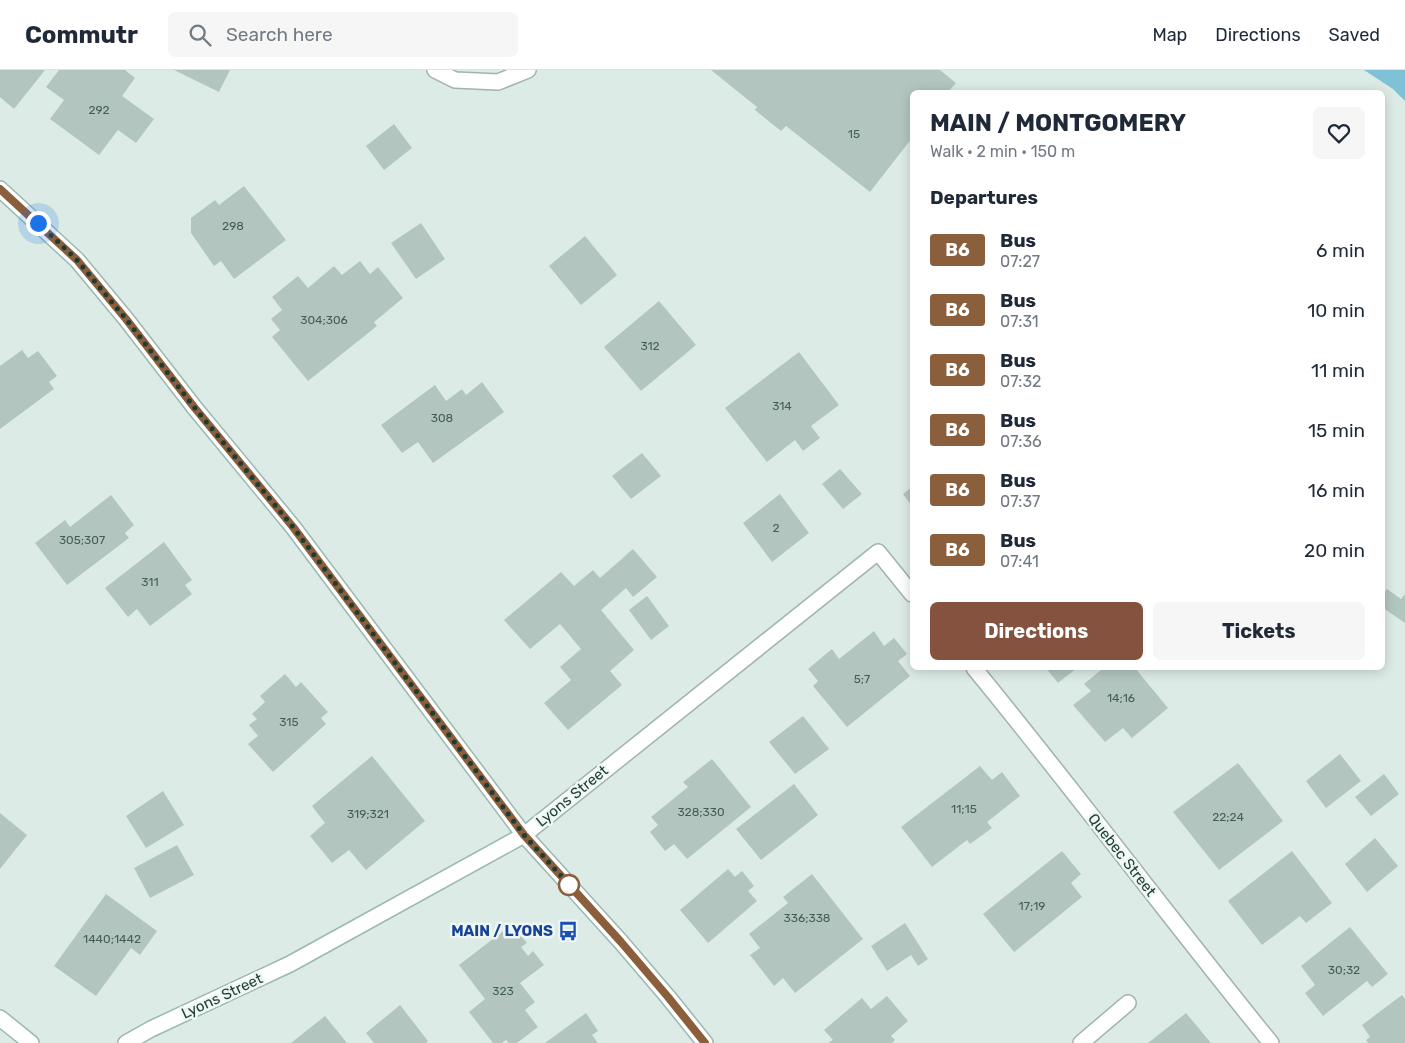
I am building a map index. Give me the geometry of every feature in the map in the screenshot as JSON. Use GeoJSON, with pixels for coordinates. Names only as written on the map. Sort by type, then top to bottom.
{"type":"FeatureCollection","features":[{"type":"Feature","properties":{"kind":"street"},"geometry":{"type":"LineString","coordinates":[[435,70],[455,80],[490,82],[498,82],[528,70]]}},
{"type":"Feature","properties":{"kind":"street"},"geometry":{"type":"LineString","coordinates":[[0,189],[77,260],[126,319],[194,407],[293,527],[524,835],[627,949],[705,1043]]}},
{"type":"Feature","properties":{"kind":"street","name":"Lyons Street"},"geometry":{"type":"LineString","coordinates":[[126,1043],[290,964],[524,835],[878,552],[910,592]]}},
{"type":"Feature","properties":{"kind":"street","name":"Quebec Street"},"geometry":{"type":"LineString","coordinates":[[976,670],[1271,1043]]}},
{"type":"Feature","properties":{"kind":"street"},"geometry":{"type":"LineString","coordinates":[[1081,1043],[1128,1003]]}},
{"type":"Feature","properties":{"kind":"street"},"geometry":{"type":"LineString","coordinates":[[0,1018],[30,1043]]}},
{"type":"Feature","properties":{"kind":"water"},"geometry":{"type":"Polygon","coordinates":[[[1364,70],[1405,70],[1405,101],[1393,89],[1364,70]]]}},
{"type":"Feature","properties":{"kind":"building"},"geometry":{"type":"Polygon","coordinates":[[[0,70],[45,70],[14,109],[0,97],[0,70]]]}},
{"type":"Feature","properties":{"kind":"building"},"geometry":{"type":"Polygon","coordinates":[[[59,70],[125,70],[135,78],[122,96],[154,119],[136,143],[118,130],[99,155],[50,119],[64,100],[46,87],[59,70]]]}},
{"type":"Feature","properties":{"kind":"building"},"geometry":{"type":"Polygon","coordinates":[[[174,70],[230,70],[219,92],[174,70]]]}},
{"type":"Feature","properties":{"kind":"building"},"geometry":{"type":"Polygon","coordinates":[[[711,70],[940,70],[956,83],[950,90],[910,90],[910,141],[870,192],[786,126],[781,131],[755,110],[757,107],[711,70]]]}},
{"type":"Feature","properties":{"kind":"building"},"geometry":{"type":"Polygon","coordinates":[[[394,124],[412,148],[384,170],[366,146],[394,124]]]}},
{"type":"Feature","properties":{"kind":"building"},"geometry":{"type":"Polygon","coordinates":[[[244,186],[286,240],[234,279],[221,261],[214,266],[191,233],[191,218],[215,200],[219,205],[244,186]]]}},
{"type":"Feature","properties":{"kind":"building"},"geometry":{"type":"Polygon","coordinates":[[[421,223],[445,259],[416,279],[391,243],[421,223]]]}},
{"type":"Feature","properties":{"kind":"building"},"geometry":{"type":"Polygon","coordinates":[[[585,236],[617,275],[581,305],[549,266],[585,236]]]}},
{"type":"Feature","properties":{"kind":"building"},"geometry":{"type":"Polygon","coordinates":[[[360,261],[370,274],[378,267],[403,298],[374,322],[377,326],[308,381],[272,337],[280,330],[271,319],[282,310],[272,297],[298,276],[308,288],[334,266],[342,275],[360,261]]]}},
{"type":"Feature","properties":{"kind":"building"},"geometry":{"type":"Polygon","coordinates":[[[659,301],[696,345],[641,391],[604,347],[659,301]]]}},
{"type":"Feature","properties":{"kind":"building"},"geometry":{"type":"Polygon","coordinates":[[[22,350],[28,358],[38,351],[57,376],[49,382],[54,389],[0,429],[0,366],[22,350]]]}},
{"type":"Feature","properties":{"kind":"building"},"geometry":{"type":"Polygon","coordinates":[[[799,352],[839,405],[811,426],[820,438],[803,451],[795,440],[767,462],[725,408],[799,352]]]}},
{"type":"Feature","properties":{"kind":"building"},"geometry":{"type":"Polygon","coordinates":[[[482,382],[504,412],[433,463],[418,442],[402,453],[381,425],[435,385],[446,401],[462,389],[466,395],[482,382]]]}},
{"type":"Feature","properties":{"kind":"building"},"geometry":{"type":"Polygon","coordinates":[[[642,453],[661,476],[631,499],[612,476],[642,453]]]}},
{"type":"Feature","properties":{"kind":"building"},"geometry":{"type":"Polygon","coordinates":[[[840,469],[862,494],[843,509],[822,484],[840,469]]]}},
{"type":"Feature","properties":{"kind":"building"},"geometry":{"type":"Polygon","coordinates":[[[910,489],[910,503],[903,494],[910,489]]]}},
{"type":"Feature","properties":{"kind":"building"},"geometry":{"type":"Polygon","coordinates":[[[780,494],[809,533],[772,562],[743,523],[780,494]]]}},
{"type":"Feature","properties":{"kind":"building"},"geometry":{"type":"Polygon","coordinates":[[[111,495],[134,525],[125,533],[129,538],[67,585],[35,543],[65,520],[70,527],[111,495]]]}},
{"type":"Feature","properties":{"kind":"building"},"geometry":{"type":"Polygon","coordinates":[[[164,542],[192,580],[185,585],[192,594],[150,626],[137,609],[128,617],[105,588],[164,542]]]}},
{"type":"Feature","properties":{"kind":"building"},"geometry":{"type":"Polygon","coordinates":[[[633,549],[657,577],[633,597],[626,588],[601,610],[634,650],[610,671],[622,685],[568,730],[544,703],[571,680],[560,667],[581,649],[560,624],[530,649],[504,620],[561,572],[574,586],[593,570],[600,578],[633,549]]]}},
{"type":"Feature","properties":{"kind":"building"},"geometry":{"type":"Polygon","coordinates":[[[1387,589],[1401,599],[1405,594],[1405,623],[1385,609],[1385,591],[1387,589]]]}},
{"type":"Feature","properties":{"kind":"building"},"geometry":{"type":"Polygon","coordinates":[[[647,596],[669,626],[651,640],[629,610],[647,596]]]}},
{"type":"Feature","properties":{"kind":"building"},"geometry":{"type":"Polygon","coordinates":[[[874,631],[884,646],[894,638],[907,654],[898,661],[910,676],[847,727],[813,686],[818,681],[808,669],[832,649],[839,659],[874,631]]]}},
{"type":"Feature","properties":{"kind":"building"},"geometry":{"type":"Polygon","coordinates":[[[1048,670],[1074,670],[1058,683],[1048,670]]]}},
{"type":"Feature","properties":{"kind":"building"},"geometry":{"type":"Polygon","coordinates":[[[1101,670],[1137,670],[1168,708],[1132,738],[1123,728],[1105,742],[1073,705],[1091,691],[1084,684],[1101,670]]]}},
{"type":"Feature","properties":{"kind":"building"},"geometry":{"type":"Polygon","coordinates":[[[285,674],[296,687],[301,682],[328,712],[321,718],[326,724],[273,772],[248,744],[258,736],[249,725],[257,719],[252,714],[265,702],[260,696],[285,674]]]}},
{"type":"Feature","properties":{"kind":"building"},"geometry":{"type":"Polygon","coordinates":[[[803,716],[829,749],[795,774],[769,742],[803,716]]]}},
{"type":"Feature","properties":{"kind":"building"},"geometry":{"type":"Polygon","coordinates":[[[1340,754],[1361,781],[1326,808],[1306,781],[1340,754]]]}},
{"type":"Feature","properties":{"kind":"building"},"geometry":{"type":"Polygon","coordinates":[[[372,756],[425,821],[366,870],[349,850],[332,863],[310,836],[325,823],[312,806],[372,756]]]}},
{"type":"Feature","properties":{"kind":"building"},"geometry":{"type":"Polygon","coordinates":[[[712,759],[751,807],[687,859],[674,844],[665,851],[650,832],[658,825],[651,817],[688,787],[683,782],[712,759]]]}},
{"type":"Feature","properties":{"kind":"building"},"geometry":{"type":"Polygon","coordinates":[[[1238,763],[1283,821],[1219,870],[1173,812],[1238,763]]]}},
{"type":"Feature","properties":{"kind":"building"},"geometry":{"type":"Polygon","coordinates":[[[980,766],[992,780],[1002,772],[1020,796],[987,822],[992,828],[970,844],[967,840],[932,867],[901,827],[980,766]]]}},
{"type":"Feature","properties":{"kind":"building"},"geometry":{"type":"Polygon","coordinates":[[[1384,774],[1399,794],[1371,816],[1355,797],[1384,774]]]}},
{"type":"Feature","properties":{"kind":"building"},"geometry":{"type":"Polygon","coordinates":[[[794,784],[818,815],[761,860],[736,829],[794,784]]]}},
{"type":"Feature","properties":{"kind":"building"},"geometry":{"type":"Polygon","coordinates":[[[163,791],[184,825],[146,848],[126,816],[163,791]]]}},
{"type":"Feature","properties":{"kind":"building"},"geometry":{"type":"Polygon","coordinates":[[[0,813],[27,835],[0,869],[0,813]]]}},
{"type":"Feature","properties":{"kind":"building"},"geometry":{"type":"Polygon","coordinates":[[[1375,838],[1398,866],[1367,892],[1345,864],[1375,838]]]}},
{"type":"Feature","properties":{"kind":"building"},"geometry":{"type":"Polygon","coordinates":[[[177,845],[194,875],[150,898],[134,868],[177,845]]]}},
{"type":"Feature","properties":{"kind":"building"},"geometry":{"type":"Polygon","coordinates":[[[1062,851],[1081,874],[1071,883],[1082,897],[1014,952],[983,914],[1062,851]]]}},
{"type":"Feature","properties":{"kind":"building"},"geometry":{"type":"Polygon","coordinates":[[[1292,851],[1332,903],[1306,923],[1300,916],[1262,945],[1228,901],[1292,851]]]}},
{"type":"Feature","properties":{"kind":"building"},"geometry":{"type":"Polygon","coordinates":[[[728,869],[735,877],[742,871],[754,886],[748,891],[757,901],[708,943],[680,910],[728,869]]]}},
{"type":"Feature","properties":{"kind":"building"},"geometry":{"type":"Polygon","coordinates":[[[812,874],[863,939],[795,993],[783,978],[774,986],[750,955],[760,948],[749,934],[788,903],[783,897],[812,874]]]}},
{"type":"Feature","properties":{"kind":"building"},"geometry":{"type":"Polygon","coordinates":[[[106,894],[157,931],[140,955],[131,948],[96,996],[54,966],[106,894]]]}},
{"type":"Feature","properties":{"kind":"building"},"geometry":{"type":"Polygon","coordinates":[[[905,923],[928,959],[918,966],[911,955],[887,971],[871,946],[905,923]]]}},
{"type":"Feature","properties":{"kind":"building"},"geometry":{"type":"Polygon","coordinates":[[[1350,927],[1388,974],[1372,987],[1367,981],[1323,1016],[1305,993],[1315,985],[1301,966],[1350,927]]]}},
{"type":"Feature","properties":{"kind":"building"},"geometry":{"type":"Polygon","coordinates":[[[506,929],[512,935],[517,931],[527,943],[521,947],[528,956],[533,951],[544,965],[520,983],[535,1002],[525,1010],[538,1027],[517,1043],[509,1043],[506,1040],[502,1043],[493,1043],[469,1012],[485,999],[459,965],[506,929]]]}},
{"type":"Feature","properties":{"kind":"building"},"geometry":{"type":"Polygon","coordinates":[[[1402,995],[1405,999],[1405,1043],[1368,1043],[1366,1040],[1370,1037],[1362,1025],[1402,995]]]}},
{"type":"Feature","properties":{"kind":"building"},"geometry":{"type":"Polygon","coordinates":[[[887,996],[908,1021],[891,1036],[895,1040],[892,1043],[828,1043],[833,1040],[824,1030],[862,998],[871,1009],[887,996]]]}},
{"type":"Feature","properties":{"kind":"building"},"geometry":{"type":"Polygon","coordinates":[[[400,1005],[428,1041],[426,1043],[374,1043],[366,1033],[400,1005]]]}},
{"type":"Feature","properties":{"kind":"building"},"geometry":{"type":"Polygon","coordinates":[[[586,1013],[598,1031],[592,1035],[598,1043],[545,1043],[586,1013]]]}},
{"type":"Feature","properties":{"kind":"building"},"geometry":{"type":"Polygon","coordinates":[[[1186,1013],[1211,1043],[1148,1043],[1186,1013]]]}},
{"type":"Feature","properties":{"kind":"building"},"geometry":{"type":"Polygon","coordinates":[[[325,1016],[347,1043],[291,1043],[325,1016]]]}},
{"type":"Feature","properties":{"kind":"bus line","name":"B6"},"geometry":{"type":"LineString","coordinates":[[0,189],[77,260],[126,319],[194,407],[293,527],[524,835],[621,942],[705,1043]]}},
{"type":"Feature","properties":{"kind":"place","name":"MAIN / LYONS"},"geometry":{"type":"Point","coordinates":[568,931]}},
{"type":"Feature","properties":{"kind":"route"},"geometry":{"type":"LineString","coordinates":[[38,223],[77,260],[293,527],[524,835],[573,889],[569,885]]}}]}
